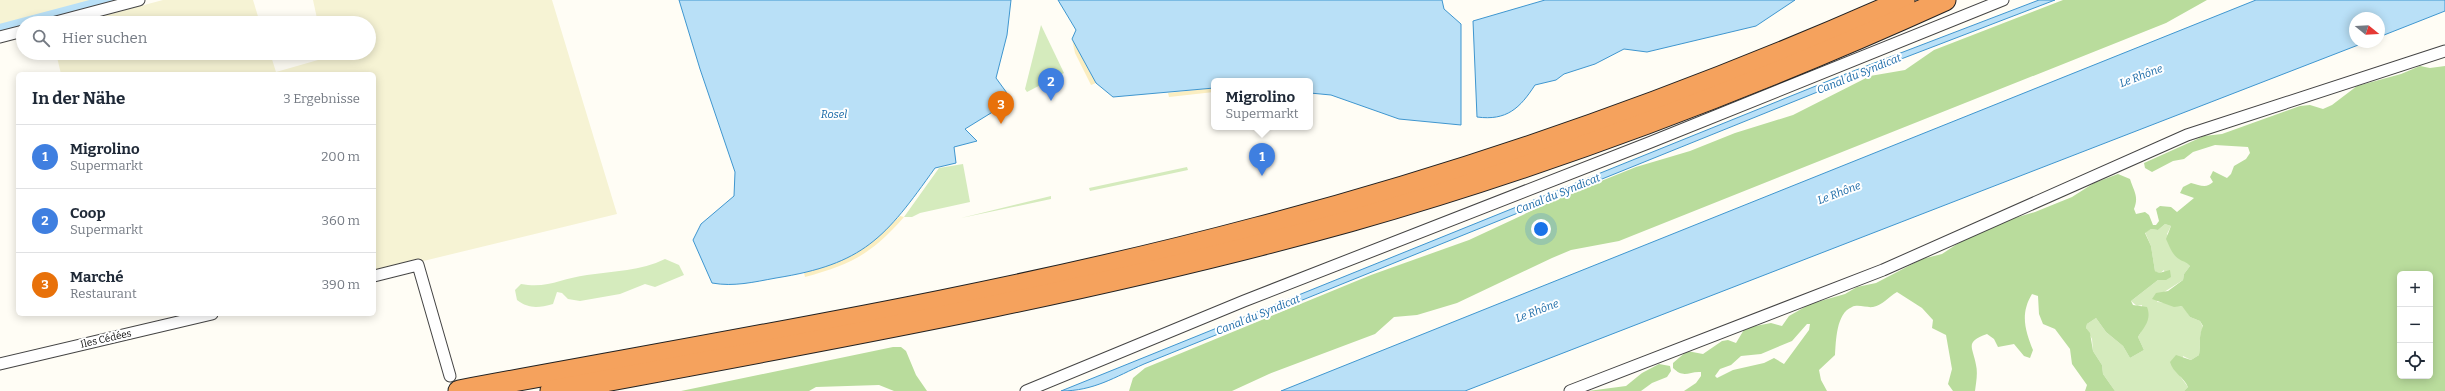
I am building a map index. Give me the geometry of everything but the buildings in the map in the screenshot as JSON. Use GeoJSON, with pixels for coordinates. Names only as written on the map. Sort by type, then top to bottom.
{"type":"FeatureCollection","features":[{"type":"Feature","properties":{"kind":"highway"},"geometry":{"type":"LineString","coordinates":[[455,383],[991,290],[1133,259],[1290,220],[1455,171],[1626,112],[1748,66],[1904,0]]}},
{"type":"Feature","properties":{"kind":"highway"},"geometry":{"type":"LineString","coordinates":[[551,391],[1015,302],[1135,276],[1353,220],[1550,157],[1671,114],[1807,60],[1945,0]]}},
{"type":"Feature","properties":{"kind":"street"},"geometry":{"type":"LineString","coordinates":[[78,16],[138,0]]}},
{"type":"Feature","properties":{"kind":"street"},"geometry":{"type":"LineString","coordinates":[[1026,391],[1244,301],[1651,142],[2003,0]]}},
{"type":"Feature","properties":{"kind":"street"},"geometry":{"type":"LineString","coordinates":[[0,37],[16,33]]}},
{"type":"Feature","properties":{"kind":"street"},"geometry":{"type":"LineString","coordinates":[[1570,391],[1876,273],[2187,135],[2445,51]]}},
{"type":"Feature","properties":{"kind":"street"},"geometry":{"type":"LineString","coordinates":[[376,276],[418,265],[455,383]]}},
{"type":"Feature","properties":{"kind":"street","name":"Iles Cédées"},"geometry":{"type":"LineString","coordinates":[[0,364],[204,316]]}},
{"type":"Feature","properties":{"kind":"shaded area"},"geometry":{"type":"Polygon","coordinates":[[[0,0],[109,0],[49,16],[16,16],[16,25],[0,29],[0,0]]]}},
{"type":"Feature","properties":{"kind":"shaded area"},"geometry":{"type":"Polygon","coordinates":[[[163,0],[253,0],[258,16],[102,16],[163,0]]]}},
{"type":"Feature","properties":{"kind":"shaded area"},"geometry":{"type":"Polygon","coordinates":[[[313,0],[552,0],[617,214],[376,273],[376,72],[276,72],[318,60],[376,60],[376,16],[316,16],[313,0]]]}},
{"type":"Feature","properties":{"kind":"shaded area"},"geometry":{"type":"Polygon","coordinates":[[[58,60],[272,60],[276,72],[61,72],[58,60]]]}},
{"type":"Feature","properties":{"kind":"green space"},"geometry":{"type":"Polygon","coordinates":[[[2063,0],[2207,0],[2166,23],[1619,241],[1571,250],[1457,303],[1417,315],[1394,317],[1375,334],[1269,374],[1232,391],[1129,391],[1133,378],[1145,368],[1371,275],[1469,240],[1559,198],[1636,167],[1690,151],[1735,133],[1793,115],[1870,76],[1905,70],[1934,50],[2063,0]]]}},
{"type":"Feature","properties":{"kind":"green space"},"geometry":{"type":"Polygon","coordinates":[[[1041,25],[1064,73],[1027,92],[1025,89],[1041,25]]]}},
{"type":"Feature","properties":{"kind":"green space"},"geometry":{"type":"Polygon","coordinates":[[[2420,66],[2430,68],[2445,66],[2445,391],[2184,391],[2188,387],[2184,380],[2171,366],[2170,362],[2176,355],[2191,360],[2199,355],[2203,326],[2200,321],[2190,317],[2182,306],[2174,307],[2152,299],[2156,293],[2168,291],[2183,280],[2184,274],[2190,266],[2180,260],[2173,252],[2166,239],[2171,226],[2165,224],[2158,230],[2151,229],[2145,233],[2151,246],[2155,271],[2159,273],[2170,270],[2171,277],[2166,280],[2158,280],[2131,301],[2133,305],[2147,307],[2149,316],[2148,320],[2138,337],[2144,350],[2130,358],[2123,346],[2106,332],[2096,318],[2087,324],[2086,328],[2090,333],[2093,351],[2102,365],[2103,374],[2115,391],[2085,391],[2087,385],[2072,364],[2070,349],[2055,329],[2043,324],[2039,314],[2038,296],[2032,294],[2028,301],[2025,315],[2026,329],[2033,350],[2030,358],[2024,356],[2014,344],[1998,347],[1994,339],[1987,334],[1975,340],[1972,349],[1977,371],[1975,391],[1953,391],[1948,384],[1952,369],[1946,335],[1932,328],[1933,320],[1922,308],[1897,292],[1877,306],[1854,306],[1847,310],[1843,315],[1838,328],[1835,355],[1819,370],[1821,380],[1827,391],[1684,391],[1696,383],[1701,376],[1701,372],[1684,374],[1673,368],[1673,363],[1687,351],[1703,354],[1722,341],[1728,340],[1736,343],[1745,328],[1771,323],[1782,326],[1789,316],[1810,304],[1845,294],[1857,287],[1876,283],[1922,259],[1942,254],[1981,228],[2035,212],[2072,197],[2094,183],[2118,174],[2130,179],[2136,197],[2134,209],[2136,214],[2145,212],[2149,215],[2153,225],[2156,225],[2159,221],[2156,209],[2160,206],[2171,207],[2177,212],[2194,198],[2180,193],[2183,187],[2191,183],[2203,186],[2210,184],[2213,182],[2210,177],[2213,171],[2227,178],[2231,174],[2234,166],[2246,159],[2250,153],[2248,147],[2215,145],[2193,152],[2184,159],[2173,161],[2152,172],[2145,168],[2144,163],[2204,136],[2222,134],[2300,106],[2310,105],[2323,109],[2332,105],[2357,86],[2401,74],[2420,66]],[[1807,324],[1792,341],[1761,354],[1741,356],[1731,365],[1720,369],[1715,376],[1717,378],[1733,370],[1764,363],[1774,358],[1784,364],[1809,330],[1810,324],[1807,324]]]}},
{"type":"Feature","properties":{"kind":"green space"},"geometry":{"type":"Polygon","coordinates":[[[963,164],[970,202],[920,213],[912,217],[904,217],[939,168],[963,164]]]}},
{"type":"Feature","properties":{"kind":"green space"},"geometry":{"type":"Polygon","coordinates":[[[1187,167],[1188,170],[1090,191],[1089,188],[1187,167]]]}},
{"type":"Feature","properties":{"kind":"green space"},"geometry":{"type":"Polygon","coordinates":[[[1051,196],[1051,199],[961,218],[1051,196]]]}},
{"type":"Feature","properties":{"kind":"green space"},"geometry":{"type":"Polygon","coordinates":[[[2165,224],[2171,226],[2167,234],[2190,266],[2184,274],[2183,280],[2161,294],[2157,302],[2183,306],[2190,317],[2200,321],[2203,327],[2199,355],[2191,360],[2183,356],[2180,376],[2188,387],[2184,391],[2115,391],[2103,374],[2102,365],[2093,351],[2092,339],[2086,328],[2087,324],[2096,318],[2106,332],[2123,346],[2130,358],[2144,350],[2138,337],[2141,332],[2142,305],[2137,306],[2131,301],[2158,280],[2166,280],[2164,270],[2159,274],[2155,271],[2151,246],[2145,232],[2151,229],[2158,230],[2165,224]]]}},
{"type":"Feature","properties":{"kind":"green space"},"geometry":{"type":"Polygon","coordinates":[[[665,259],[679,265],[684,275],[655,287],[645,284],[620,294],[580,301],[568,299],[562,293],[557,292],[553,304],[543,306],[534,307],[521,303],[517,300],[515,290],[521,284],[547,284],[578,276],[637,268],[665,259]]]}},
{"type":"Feature","properties":{"kind":"green space"},"geometry":{"type":"Polygon","coordinates":[[[893,347],[901,347],[906,351],[916,375],[927,391],[894,391],[879,385],[816,387],[809,391],[681,391],[893,347]]]}},
{"type":"Feature","properties":{"kind":"green space"},"geometry":{"type":"Polygon","coordinates":[[[1659,364],[1670,366],[1671,371],[1667,377],[1652,383],[1641,391],[1588,391],[1626,386],[1642,373],[1659,364]]]}},
{"type":"Feature","properties":{"kind":"sand"},"geometry":{"type":"Polygon","coordinates":[[[1072,39],[1096,83],[1091,85],[1075,53],[1072,39]]]}},
{"type":"Feature","properties":{"kind":"sand"},"geometry":{"type":"Polygon","coordinates":[[[1211,88],[1211,92],[1169,97],[1168,93],[1211,88]]]}},
{"type":"Feature","properties":{"kind":"sand"},"geometry":{"type":"Polygon","coordinates":[[[900,216],[904,217],[871,249],[849,262],[805,277],[804,273],[834,263],[867,245],[900,216]]]}},
{"type":"Feature","properties":{"kind":"water","name":"Rosel"},"geometry":{"type":"Polygon","coordinates":[[[679,0],[1011,0],[1007,35],[996,78],[1012,100],[965,129],[977,141],[954,147],[956,163],[935,168],[901,213],[886,230],[870,244],[852,256],[831,265],[806,272],[760,281],[744,284],[712,283],[693,240],[701,224],[734,196],[735,172],[700,69],[679,0]]]}},
{"type":"Feature","properties":{"kind":"water"},"geometry":{"type":"Polygon","coordinates":[[[1058,0],[1442,0],[1444,9],[1461,24],[1461,125],[1399,119],[1331,95],[1313,93],[1313,78],[1211,78],[1211,88],[1113,97],[1096,83],[1072,39],[1076,30],[1058,0]]]}},
{"type":"Feature","properties":{"kind":"water"},"geometry":{"type":"Polygon","coordinates":[[[1545,0],[1795,0],[1756,26],[1647,52],[1624,49],[1595,64],[1564,74],[1556,80],[1535,85],[1518,106],[1505,115],[1487,118],[1477,117],[1473,21],[1545,0]]]}},
{"type":"Feature","properties":{"kind":"water","name":"Canal du Syndicat"},"geometry":{"type":"Polygon","coordinates":[[[2039,0],[2055,0],[1862,74],[1144,364],[1094,386],[1084,389],[1061,391],[1843,75],[2039,0]]]}},
{"type":"Feature","properties":{"kind":"water","name":"Le Rhône"},"geometry":{"type":"Polygon","coordinates":[[[2256,0],[2445,0],[2445,11],[2385,35],[2385,12],[2349,12],[2349,48],[2351,48],[1465,391],[1281,391],[2256,0]]]}},
{"type":"Feature","properties":{"kind":"waterway"},"geometry":{"type":"LineString","coordinates":[[49,16],[109,0]]}},
{"type":"Feature","properties":{"kind":"waterway"},"geometry":{"type":"LineString","coordinates":[[0,29],[16,25]]}},
{"type":"Feature","properties":{"kind":"place","name":"Coop"},"geometry":{"type":"Point","coordinates":[1051,101]}},
{"type":"Feature","properties":{"kind":"place","name":"Marché"},"geometry":{"type":"Point","coordinates":[1001,124]}},
{"type":"Feature","properties":{"kind":"place","name":"Migrolino"},"geometry":{"type":"Point","coordinates":[1262,176]}}]}
